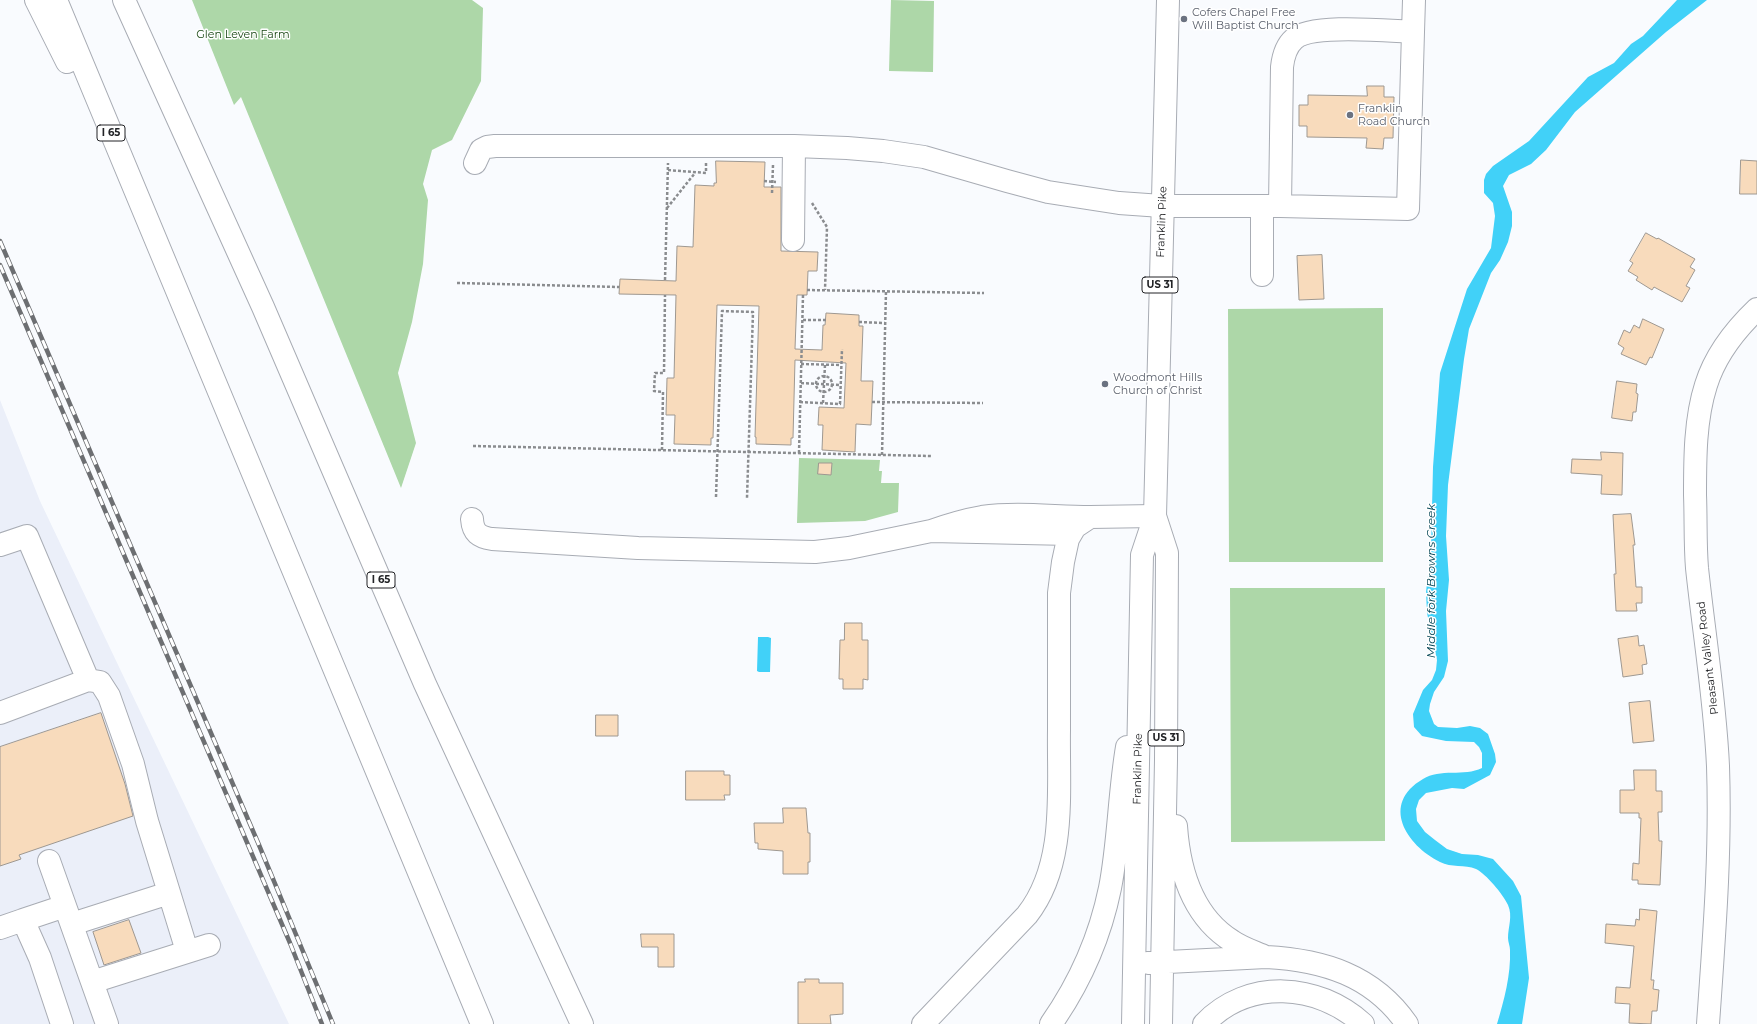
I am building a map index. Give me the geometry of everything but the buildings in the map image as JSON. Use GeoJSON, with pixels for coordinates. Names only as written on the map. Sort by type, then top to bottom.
{"type":"FeatureCollection","features":[{"type":"Feature","properties":{"kind":"main road"},"geometry":{"type":"LineString","coordinates":[[36,0],[166,265]]}},
{"type":"Feature","properties":{"kind":"main road","name":"I 65"},"geometry":{"type":"LineString","coordinates":[[56,0],[482,1024]]}},
{"type":"Feature","properties":{"kind":"main road","name":"I 65"},"geometry":{"type":"LineString","coordinates":[[124,0],[263,307],[425,684],[582,1024]]}},
{"type":"Feature","properties":{"kind":"main road","name":"Franklin Pike"},"geometry":{"type":"LineString","coordinates":[[1133,1024],[1142,555],[1155,516],[1168,0]]}},
{"type":"Feature","properties":{"kind":"main road"},"geometry":{"type":"LineString","coordinates":[[475,163],[481,150],[490,146],[794,146],[884,151],[916,155],[947,162],[996,178],[1048,192],[1119,203],[1162,206],[1271,206],[1408,209],[1414,0]]}},
{"type":"Feature","properties":{"kind":"main road"},"geometry":{"type":"LineString","coordinates":[[1262,275],[1271,206],[1282,67],[1285,53],[1292,40],[1298,36],[1317,31],[1413,32]]}},
{"type":"Feature","properties":{"kind":"main road"},"geometry":{"type":"LineString","coordinates":[[793,240],[794,146]]}},
{"type":"Feature","properties":{"kind":"main road","name":"Pleasant Valley Road"},"geometry":{"type":"LineString","coordinates":[[1708,1024],[1717,886],[1719,806],[1716,725],[1697,566],[1695,473],[1698,427],[1702,397],[1710,373],[1733,334],[1757,309]]}},
{"type":"Feature","properties":{"kind":"main road"},"geometry":{"type":"LineString","coordinates":[[472,519],[476,534],[483,538],[492,539],[638,548],[831,551],[931,531],[962,521],[983,517],[1155,516]]}},
{"type":"Feature","properties":{"kind":"main road","name":"Franklin Pike"},"geometry":{"type":"LineString","coordinates":[[1155,516],[1167,553],[1161,1024]]}},
{"type":"Feature","properties":{"kind":"main road"},"geometry":{"type":"LineString","coordinates":[[923,1024],[1026,915],[1040,896],[1051,866],[1057,828],[1059,593],[1063,562],[1070,534],[1081,522],[1090,517]]}},
{"type":"Feature","properties":{"kind":"main road"},"geometry":{"type":"LineString","coordinates":[[931,531],[1070,534]]}},
{"type":"Feature","properties":{"kind":"main road"},"geometry":{"type":"LineString","coordinates":[[0,545],[27,536],[88,680]]}},
{"type":"Feature","properties":{"kind":"main road"},"geometry":{"type":"LineString","coordinates":[[1051,1024],[1071,992],[1082,970],[1095,940],[1110,888],[1122,780],[1140,663]]}},
{"type":"Feature","properties":{"kind":"main road"},"geometry":{"type":"LineString","coordinates":[[1166,664],[1177,835],[1179,855],[1186,883],[1206,917],[1223,935],[1233,942],[1266,957]]}},
{"type":"Feature","properties":{"kind":"main road"},"geometry":{"type":"LineString","coordinates":[[0,713],[88,680],[100,682],[109,696],[133,764],[147,821],[187,951]]}},
{"type":"Feature","properties":{"kind":"main road"},"geometry":{"type":"LineString","coordinates":[[48,861],[107,1024]]}},
{"type":"Feature","properties":{"kind":"main road"},"geometry":{"type":"LineString","coordinates":[[0,928],[23,920],[68,915],[169,893]]}},
{"type":"Feature","properties":{"kind":"main road"},"geometry":{"type":"LineString","coordinates":[[23,920],[40,958],[62,1024]]}},
{"type":"Feature","properties":{"kind":"main road"},"geometry":{"type":"LineString","coordinates":[[92,982],[209,945]]}},
{"type":"Feature","properties":{"kind":"main road"},"geometry":{"type":"LineString","coordinates":[[1134,963],[1266,957],[1290,958],[1318,963],[1351,975],[1368,985],[1380,994],[1407,1024]]}},
{"type":"Feature","properties":{"kind":"main road"},"geometry":{"type":"LineString","coordinates":[[1204,1024],[1222,1008],[1244,998],[1261,994],[1292,992],[1318,997],[1332,1002],[1344,1009],[1363,1024]]}},
{"type":"Feature","properties":{"kind":"path"},"geometry":{"type":"LineString","coordinates":[[665,280],[669,146]]}},
{"type":"Feature","properties":{"kind":"path"},"geometry":{"type":"LineString","coordinates":[[772,193],[773,158]]}},
{"type":"Feature","properties":{"kind":"path"},"geometry":{"type":"LineString","coordinates":[[667,208],[695,172]]}},
{"type":"Feature","properties":{"kind":"path"},"geometry":{"type":"LineString","coordinates":[[812,202],[827,227],[825,290]]}},
{"type":"Feature","properties":{"kind":"path"},"geometry":{"type":"LineString","coordinates":[[457,283],[619,287]]}},
{"type":"Feature","properties":{"kind":"path"},"geometry":{"type":"LineString","coordinates":[[807,290],[984,293]]}},
{"type":"Feature","properties":{"kind":"path"},"geometry":{"type":"LineString","coordinates":[[882,455],[886,291]]}},
{"type":"Feature","properties":{"kind":"path"},"geometry":{"type":"LineString","coordinates":[[662,450],[663,392],[654,391],[654,385],[655,373],[664,373],[665,295]]}},
{"type":"Feature","properties":{"kind":"path"},"geometry":{"type":"LineString","coordinates":[[799,453],[803,295]]}},
{"type":"Feature","properties":{"kind":"path"},"geometry":{"type":"LineString","coordinates":[[716,497],[722,311],[753,312],[747,498]]}},
{"type":"Feature","properties":{"kind":"path"},"geometry":{"type":"LineString","coordinates":[[802,320],[826,320]]}},
{"type":"Feature","properties":{"kind":"path"},"geometry":{"type":"LineString","coordinates":[[859,322],[885,323]]}},
{"type":"Feature","properties":{"kind":"path"},"geometry":{"type":"LineString","coordinates":[[800,402],[840,404],[842,349]]}},
{"type":"Feature","properties":{"kind":"path"},"geometry":{"type":"LineString","coordinates":[[801,364],[841,365]]}},
{"type":"Feature","properties":{"kind":"path"},"geometry":{"type":"LineString","coordinates":[[823,403],[824,364]]}},
{"type":"Feature","properties":{"kind":"path"},"geometry":{"type":"LineString","coordinates":[[816,384],[819,378],[824,377],[829,379],[831,385],[829,390],[824,392]]}},
{"type":"Feature","properties":{"kind":"path"},"geometry":{"type":"LineString","coordinates":[[801,383],[840,385]]}},
{"type":"Feature","properties":{"kind":"path"},"geometry":{"type":"LineString","coordinates":[[816,384],[818,389],[824,392]]}},
{"type":"Feature","properties":{"kind":"path"},"geometry":{"type":"LineString","coordinates":[[872,402],[983,403]]}},
{"type":"Feature","properties":{"kind":"path"},"geometry":{"type":"LineString","coordinates":[[473,446],[931,456]]}},
{"type":"Feature","properties":{"kind":"shaded area"},"geometry":{"type":"Polygon","coordinates":[[[0,400],[40,501],[289,1024],[0,1024],[0,400]]]}},
{"type":"Feature","properties":{"kind":"green space","name":"Glen Leven Farm"},"geometry":{"type":"Polygon","coordinates":[[[192,0],[472,0],[483,8],[481,81],[452,140],[432,150],[423,184],[428,200],[423,264],[412,322],[398,373],[416,443],[401,488],[241,97],[234,105],[192,0]]]}},
{"type":"Feature","properties":{"kind":"green space"},"geometry":{"type":"Polygon","coordinates":[[[891,0],[934,1],[933,72],[889,71],[891,0]]]}},
{"type":"Feature","properties":{"kind":"green space"},"geometry":{"type":"Polygon","coordinates":[[[1383,308],[1383,562],[1229,562],[1228,309],[1383,308]]]}},
{"type":"Feature","properties":{"kind":"green space"},"geometry":{"type":"Polygon","coordinates":[[[799,458],[880,460],[879,471],[882,471],[881,483],[899,483],[898,512],[865,521],[797,523],[799,458]]]}},
{"type":"Feature","properties":{"kind":"green space"},"geometry":{"type":"Polygon","coordinates":[[[1230,588],[1385,588],[1385,841],[1231,842],[1230,588]]]}},
{"type":"Feature","properties":{"kind":"water","name":"Middle fork Browns Creek"},"geometry":{"type":"Polygon","coordinates":[[[1677,0],[1707,0],[1666,32],[1575,112],[1546,150],[1531,164],[1509,175],[1503,186],[1512,212],[1512,226],[1508,242],[1500,260],[1491,273],[1469,329],[1448,485],[1446,536],[1449,580],[1446,611],[1448,661],[1444,677],[1434,692],[1429,711],[1434,724],[1438,727],[1457,728],[1470,726],[1480,728],[1488,734],[1495,754],[1496,762],[1490,775],[1464,789],[1452,788],[1426,793],[1419,800],[1416,809],[1417,821],[1425,832],[1447,849],[1462,854],[1478,855],[1493,859],[1513,881],[1521,896],[1529,978],[1522,1024],[1497,1024],[1508,978],[1510,959],[1508,938],[1510,913],[1508,905],[1494,885],[1485,875],[1476,869],[1444,864],[1428,855],[1408,835],[1403,824],[1401,812],[1403,800],[1410,789],[1423,779],[1437,774],[1468,772],[1482,768],[1482,753],[1474,742],[1446,741],[1422,736],[1414,727],[1413,714],[1423,690],[1432,680],[1436,670],[1437,660],[1427,613],[1426,592],[1431,549],[1433,467],[1440,373],[1467,289],[1491,248],[1495,216],[1493,203],[1484,193],[1484,180],[1486,174],[1493,166],[1529,141],[1588,77],[1614,63],[1631,44],[1643,36],[1677,0]]]}},
{"type":"Feature","properties":{"kind":"water"},"geometry":{"type":"Polygon","coordinates":[[[758,637],[771,638],[770,672],[757,671],[758,637]]]}},
{"type":"Feature","properties":{"kind":"railway"},"geometry":{"type":"LineString","coordinates":[[0,241],[259,845],[333,1024]]}},
{"type":"Feature","properties":{"kind":"railway"},"geometry":{"type":"LineString","coordinates":[[0,265],[290,943],[322,1024]]}},
{"type":"Feature","properties":{"kind":"place","name":"Cofers Chapel Free Will Baptist Church"},"geometry":{"type":"Point","coordinates":[1184,19]}},
{"type":"Feature","properties":{"kind":"place","name":"Franklin Road Church"},"geometry":{"type":"Point","coordinates":[1350,115]}},
{"type":"Feature","properties":{"kind":"place","name":"Woodmont Hills Church of Christ"},"geometry":{"type":"Point","coordinates":[1105,384]}}]}
